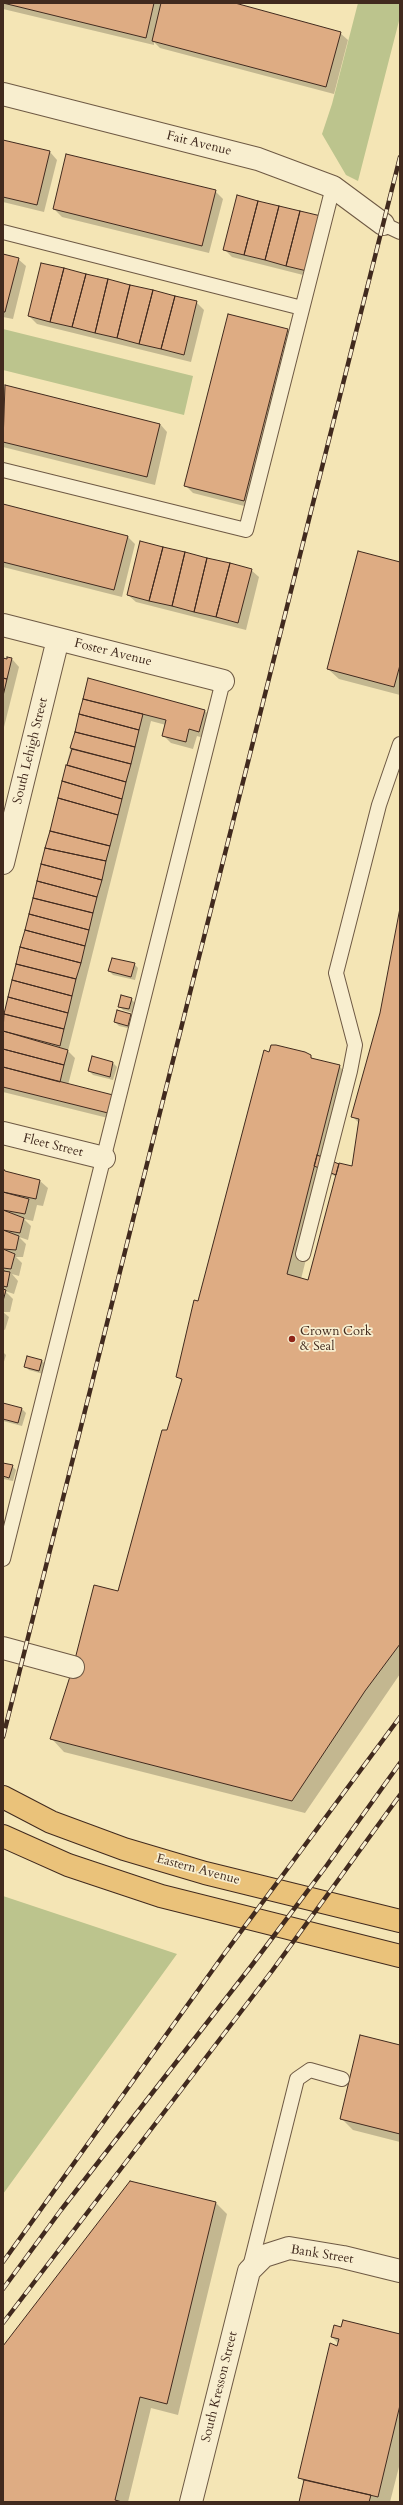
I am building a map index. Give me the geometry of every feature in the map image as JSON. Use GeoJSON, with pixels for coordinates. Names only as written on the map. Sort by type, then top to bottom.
{"type":"FeatureCollection","features":[{"type":"Feature","properties":{"kind":"main road","name":"Eastern Avenue"},"geometry":{"type":"LineString","coordinates":[[3,1797],[51,1822],[124,1849],[205,1873],[400,1921]]}},
{"type":"Feature","properties":{"kind":"main road"},"geometry":{"type":"LineString","coordinates":[[3,1836],[68,1865],[161,1896],[400,1956]]}},
{"type":"Feature","properties":{"kind":"street","name":"Fait Avenue"},"geometry":{"type":"LineString","coordinates":[[3,94],[258,159],[333,187],[392,228]]}},
{"type":"Feature","properties":{"kind":"street","name":"Foster Avenue"},"geometry":{"type":"LineString","coordinates":[[3,625],[223,681]]}},
{"type":"Feature","properties":{"kind":"street","name":"South Lehigh Street"},"geometry":{"type":"LineString","coordinates":[[3,863],[58,639]]}},
{"type":"Feature","properties":{"kind":"street","name":"Fleet Street"},"geometry":{"type":"LineString","coordinates":[[3,1133],[104,1158]]}},
{"type":"Feature","properties":{"kind":"street"},"geometry":{"type":"LineString","coordinates":[[3,1648],[73,1667]]}},
{"type":"Feature","properties":{"kind":"street","name":"Bank Street"},"geometry":{"type":"LineString","coordinates":[[249,2271],[264,2256],[289,2248],[343,2257],[400,2271]]}},
{"type":"Feature","properties":{"kind":"street","name":"South Kresson Street"},"geometry":{"type":"LineString","coordinates":[[191,2502],[249,2271]]}},
{"type":"Feature","properties":{"kind":"lane"},"geometry":{"type":"LineString","coordinates":[[3,470],[246,530],[333,187]]}},
{"type":"Feature","properties":{"kind":"lane"},"geometry":{"type":"LineString","coordinates":[[3,232],[302,308]]}},
{"type":"Feature","properties":{"kind":"lane"},"geometry":{"type":"LineString","coordinates":[[3,1559],[223,681]]}},
{"type":"Feature","properties":{"kind":"lane"},"geometry":{"type":"LineString","coordinates":[[302,1254],[350,1071],[355,1045],[336,973],[379,805],[400,744]]}},
{"type":"Feature","properties":{"kind":"lane"},"geometry":{"type":"LineString","coordinates":[[249,2271],[297,2079],[310,2070],[342,2079]]}},
{"type":"Feature","properties":{"kind":"green space"},"geometry":{"type":"Polygon","coordinates":[[[358,3],[400,3],[400,17],[358,181],[346,175],[322,134],[332,104],[358,3]]]}},
{"type":"Feature","properties":{"kind":"green space"},"geometry":{"type":"Polygon","coordinates":[[[3,329],[193,376],[184,415],[3,370],[3,329]]]}},
{"type":"Feature","properties":{"kind":"green space"},"geometry":{"type":"Polygon","coordinates":[[[3,1896],[177,1954],[3,2194],[3,1896]]]}},
{"type":"Feature","properties":{"kind":"building"},"geometry":{"type":"Polygon","coordinates":[[[3,3],[154,3],[146,38],[3,3]]]}},
{"type":"Feature","properties":{"kind":"building"},"geometry":{"type":"Polygon","coordinates":[[[161,3],[235,3],[341,32],[326,87],[152,41],[161,3]]]}},
{"type":"Feature","properties":{"kind":"building"},"geometry":{"type":"Polygon","coordinates":[[[3,140],[50,151],[37,205],[3,197],[3,140]]]}},
{"type":"Feature","properties":{"kind":"building"},"geometry":{"type":"Polygon","coordinates":[[[66,154],[216,190],[202,246],[53,209],[66,154]]]}},
{"type":"Feature","properties":{"kind":"building"},"geometry":{"type":"Polygon","coordinates":[[[237,195],[258,201],[244,255],[223,250],[237,195]]]}},
{"type":"Feature","properties":{"kind":"building"},"geometry":{"type":"Polygon","coordinates":[[[258,201],[279,206],[265,260],[244,255],[258,201]]]}},
{"type":"Feature","properties":{"kind":"building"},"geometry":{"type":"Polygon","coordinates":[[[279,206],[300,211],[286,266],[265,260],[279,206]]]}},
{"type":"Feature","properties":{"kind":"building"},"geometry":{"type":"Polygon","coordinates":[[[300,211],[321,216],[307,271],[286,266],[300,211]]]}},
{"type":"Feature","properties":{"kind":"building"},"geometry":{"type":"Polygon","coordinates":[[[3,254],[19,258],[5,312],[3,312],[3,254]]]}},
{"type":"Feature","properties":{"kind":"building"},"geometry":{"type":"Polygon","coordinates":[[[41,263],[64,268],[50,322],[28,316],[41,263]]]}},
{"type":"Feature","properties":{"kind":"building"},"geometry":{"type":"Polygon","coordinates":[[[64,268],[86,274],[72,327],[50,322],[64,268]]]}},
{"type":"Feature","properties":{"kind":"building"},"geometry":{"type":"Polygon","coordinates":[[[86,274],[108,279],[95,333],[72,327],[86,274]]]}},
{"type":"Feature","properties":{"kind":"building"},"geometry":{"type":"Polygon","coordinates":[[[108,279],[130,285],[117,338],[95,333],[108,279]]]}},
{"type":"Feature","properties":{"kind":"building"},"geometry":{"type":"Polygon","coordinates":[[[130,285],[153,290],[139,344],[117,338],[130,285]]]}},
{"type":"Feature","properties":{"kind":"building"},"geometry":{"type":"Polygon","coordinates":[[[153,290],[175,296],[161,349],[139,344],[153,290]]]}},
{"type":"Feature","properties":{"kind":"building"},"geometry":{"type":"Polygon","coordinates":[[[175,296],[197,301],[184,355],[161,349],[175,296]]]}},
{"type":"Feature","properties":{"kind":"building"},"geometry":{"type":"Polygon","coordinates":[[[228,314],[288,329],[244,501],[184,486],[228,314]]]}},
{"type":"Feature","properties":{"kind":"building"},"geometry":{"type":"Polygon","coordinates":[[[5,385],[160,424],[147,477],[3,442],[5,385]]]}},
{"type":"Feature","properties":{"kind":"building"},"geometry":{"type":"Polygon","coordinates":[[[3,504],[128,536],[114,590],[3,562],[3,504]]]}},
{"type":"Feature","properties":{"kind":"building"},"geometry":{"type":"Polygon","coordinates":[[[140,541],[163,547],[149,601],[127,595],[140,541]]]}},
{"type":"Feature","properties":{"kind":"building"},"geometry":{"type":"Polygon","coordinates":[[[163,547],[185,552],[172,606],[149,601],[163,547]]]}},
{"type":"Feature","properties":{"kind":"building"},"geometry":{"type":"Polygon","coordinates":[[[358,551],[400,562],[400,665],[394,687],[327,669],[358,551]]]}},
{"type":"Feature","properties":{"kind":"building"},"geometry":{"type":"Polygon","coordinates":[[[185,552],[207,558],[194,612],[172,606],[185,552]]]}},
{"type":"Feature","properties":{"kind":"building"},"geometry":{"type":"Polygon","coordinates":[[[207,558],[230,563],[216,617],[194,612],[207,558]]]}},
{"type":"Feature","properties":{"kind":"building"},"geometry":{"type":"Polygon","coordinates":[[[230,563],[252,569],[238,623],[216,617],[230,563]]]}},
{"type":"Feature","properties":{"kind":"building"},"geometry":{"type":"Polygon","coordinates":[[[7,657],[12,658],[7,679],[3,678],[3,658],[7,659],[7,657]]]}},
{"type":"Feature","properties":{"kind":"building"},"geometry":{"type":"Polygon","coordinates":[[[3,678],[7,679],[3,696],[3,678]]]}},
{"type":"Feature","properties":{"kind":"building"},"geometry":{"type":"Polygon","coordinates":[[[88,678],[205,710],[199,732],[189,729],[186,742],[162,736],[166,720],[83,699],[88,678]]]}},
{"type":"Feature","properties":{"kind":"building"},"geometry":{"type":"Polygon","coordinates":[[[83,699],[143,714],[139,730],[79,714],[83,699]]]}},
{"type":"Feature","properties":{"kind":"building"},"geometry":{"type":"Polygon","coordinates":[[[79,714],[139,730],[135,747],[75,732],[79,714]]]}},
{"type":"Feature","properties":{"kind":"building"},"geometry":{"type":"Polygon","coordinates":[[[75,732],[135,747],[131,764],[70,748],[75,732]]]}},
{"type":"Feature","properties":{"kind":"building"},"geometry":{"type":"Polygon","coordinates":[[[72,749],[131,764],[126,782],[67,765],[72,749]]]}},
{"type":"Feature","properties":{"kind":"building"},"geometry":{"type":"Polygon","coordinates":[[[66,765],[126,782],[122,799],[62,781],[66,765]]]}},
{"type":"Feature","properties":{"kind":"building"},"geometry":{"type":"Polygon","coordinates":[[[62,781],[122,799],[118,815],[58,798],[62,781]]]}},
{"type":"Feature","properties":{"kind":"building"},"geometry":{"type":"Polygon","coordinates":[[[58,798],[118,815],[110,846],[50,831],[58,798]]]}},
{"type":"Feature","properties":{"kind":"building"},"geometry":{"type":"Polygon","coordinates":[[[50,831],[110,846],[106,861],[45,848],[50,831]]]}},
{"type":"Feature","properties":{"kind":"building"},"geometry":{"type":"Polygon","coordinates":[[[45,848],[106,861],[102,880],[41,864],[45,848]]]}},
{"type":"Feature","properties":{"kind":"building"},"geometry":{"type":"Polygon","coordinates":[[[41,864],[102,880],[97,897],[37,881],[41,864]]]}},
{"type":"Feature","properties":{"kind":"building"},"geometry":{"type":"Polygon","coordinates":[[[37,881],[97,897],[93,913],[33,898],[37,881]]]}},
{"type":"Feature","properties":{"kind":"building"},"geometry":{"type":"Polygon","coordinates":[[[33,898],[93,913],[89,930],[29,914],[33,898]]]}},
{"type":"Feature","properties":{"kind":"building","name":"Crown Cork & Seal"},"geometry":{"type":"Polygon","coordinates":[[[400,908],[400,1644],[365,1691],[292,1801],[50,1739],[73,1667],[94,1585],[118,1591],[162,1430],[167,1430],[182,1379],[176,1377],[194,1300],[198,1301],[264,1050],[269,1052],[271,1045],[276,1045],[305,1052],[311,1055],[311,1058],[340,1065],[287,1274],[308,1280],[339,1163],[352,1166],[359,1119],[351,1117],[380,1013],[400,908]]]}},
{"type":"Feature","properties":{"kind":"building"},"geometry":{"type":"Polygon","coordinates":[[[29,914],[89,930],[85,946],[25,930],[29,914]]]}},
{"type":"Feature","properties":{"kind":"building"},"geometry":{"type":"Polygon","coordinates":[[[25,930],[85,946],[81,963],[20,947],[25,930]]]}},
{"type":"Feature","properties":{"kind":"building"},"geometry":{"type":"Polygon","coordinates":[[[20,947],[81,963],[76,979],[16,964],[20,947]]]}},
{"type":"Feature","properties":{"kind":"building"},"geometry":{"type":"Polygon","coordinates":[[[112,958],[135,963],[131,977],[108,971],[112,958]]]}},
{"type":"Feature","properties":{"kind":"building"},"geometry":{"type":"Polygon","coordinates":[[[16,964],[76,979],[72,996],[12,980],[16,964]]]}},
{"type":"Feature","properties":{"kind":"building"},"geometry":{"type":"Polygon","coordinates":[[[12,980],[72,996],[68,1013],[8,997],[12,980]]]}},
{"type":"Feature","properties":{"kind":"building"},"geometry":{"type":"Polygon","coordinates":[[[121,995],[132,998],[129,1009],[118,1007],[121,995]]]}},
{"type":"Feature","properties":{"kind":"building"},"geometry":{"type":"Polygon","coordinates":[[[8,997],[68,1013],[64,1029],[4,1014],[8,997]]]}},
{"type":"Feature","properties":{"kind":"building"},"geometry":{"type":"Polygon","coordinates":[[[117,1010],[131,1014],[128,1026],[114,1022],[117,1010]]]}},
{"type":"Feature","properties":{"kind":"building"},"geometry":{"type":"Polygon","coordinates":[[[4,1014],[64,1029],[60,1046],[3,1031],[4,1014]]]}},
{"type":"Feature","properties":{"kind":"building"},"geometry":{"type":"Polygon","coordinates":[[[3,1031],[68,1050],[64,1065],[3,1049],[3,1031]]]}},
{"type":"Feature","properties":{"kind":"building"},"geometry":{"type":"Polygon","coordinates":[[[3,1049],[64,1065],[60,1082],[3,1067],[3,1049]]]}},
{"type":"Feature","properties":{"kind":"building"},"geometry":{"type":"Polygon","coordinates":[[[92,1056],[113,1062],[110,1077],[88,1071],[92,1056]]]}},
{"type":"Feature","properties":{"kind":"building"},"geometry":{"type":"Polygon","coordinates":[[[3,1067],[113,1095],[108,1113],[3,1087],[3,1067]]]}},
{"type":"Feature","properties":{"kind":"building"},"geometry":{"type":"Polygon","coordinates":[[[317,1155],[339,1164],[336,1175],[314,1166],[317,1155]]]}},
{"type":"Feature","properties":{"kind":"building"},"geometry":{"type":"Polygon","coordinates":[[[3,1168],[5,1171],[40,1180],[36,1199],[3,1192],[3,1168]]]}},
{"type":"Feature","properties":{"kind":"building"},"geometry":{"type":"Polygon","coordinates":[[[3,1192],[29,1199],[25,1214],[3,1210],[3,1192]]]}},
{"type":"Feature","properties":{"kind":"building"},"geometry":{"type":"Polygon","coordinates":[[[3,1210],[24,1218],[20,1233],[3,1230],[3,1210]]]}},
{"type":"Feature","properties":{"kind":"building"},"geometry":{"type":"Polygon","coordinates":[[[3,1230],[19,1236],[16,1250],[3,1249],[3,1230]]]}},
{"type":"Feature","properties":{"kind":"building"},"geometry":{"type":"Polygon","coordinates":[[[3,1249],[15,1254],[11,1269],[3,1268],[3,1249]]]}},
{"type":"Feature","properties":{"kind":"building"},"geometry":{"type":"Polygon","coordinates":[[[3,1268],[4,1271],[10,1272],[7,1287],[3,1286],[3,1268]]]}},
{"type":"Feature","properties":{"kind":"building"},"geometry":{"type":"Polygon","coordinates":[[[3,1289],[6,1290],[3,1301],[3,1289]]]}},
{"type":"Feature","properties":{"kind":"building"},"geometry":{"type":"Polygon","coordinates":[[[27,1356],[42,1360],[39,1371],[24,1367],[27,1356]]]}},
{"type":"Feature","properties":{"kind":"building"},"geometry":{"type":"Polygon","coordinates":[[[3,1403],[22,1408],[18,1423],[3,1419],[3,1403]]]}},
{"type":"Feature","properties":{"kind":"building"},"geometry":{"type":"Polygon","coordinates":[[[3,1463],[13,1465],[9,1478],[3,1476],[3,1463]]]}},
{"type":"Feature","properties":{"kind":"building"},"geometry":{"type":"Polygon","coordinates":[[[360,2035],[400,2045],[400,2134],[340,2119],[360,2035]]]}},
{"type":"Feature","properties":{"kind":"building"},"geometry":{"type":"Polygon","coordinates":[[[130,2181],[216,2202],[167,2404],[140,2397],[115,2500],[122,2502],[3,2502],[3,2346],[130,2181]]]}},
{"type":"Feature","properties":{"kind":"building"},"geometry":{"type":"Polygon","coordinates":[[[343,2320],[400,2334],[400,2405],[378,2497],[298,2478],[330,2343],[337,2346],[339,2339],[331,2337],[334,2325],[341,2327],[343,2320]]]}},
{"type":"Feature","properties":{"kind":"building"},"geometry":{"type":"Polygon","coordinates":[[[304,2480],[371,2495],[369,2502],[299,2502],[304,2480]]]}},
{"type":"Feature","properties":{"kind":"railway"},"geometry":{"type":"LineString","coordinates":[[3,1737],[400,157]]}},
{"type":"Feature","properties":{"kind":"railway"},"geometry":{"type":"LineString","coordinates":[[3,2262],[222,1957],[400,1717]]}},
{"type":"Feature","properties":{"kind":"railway"},"geometry":{"type":"LineString","coordinates":[[3,2289],[61,2210],[252,1965],[327,1865],[400,1763]]}},
{"type":"Feature","properties":{"kind":"railway"},"geometry":{"type":"LineString","coordinates":[[3,2323],[272,1971],[400,1795]]}},
{"type":"Feature","properties":{"kind":"place","name":"Crown Cork & Seal"},"geometry":{"type":"Point","coordinates":[292,1339]}}]}
